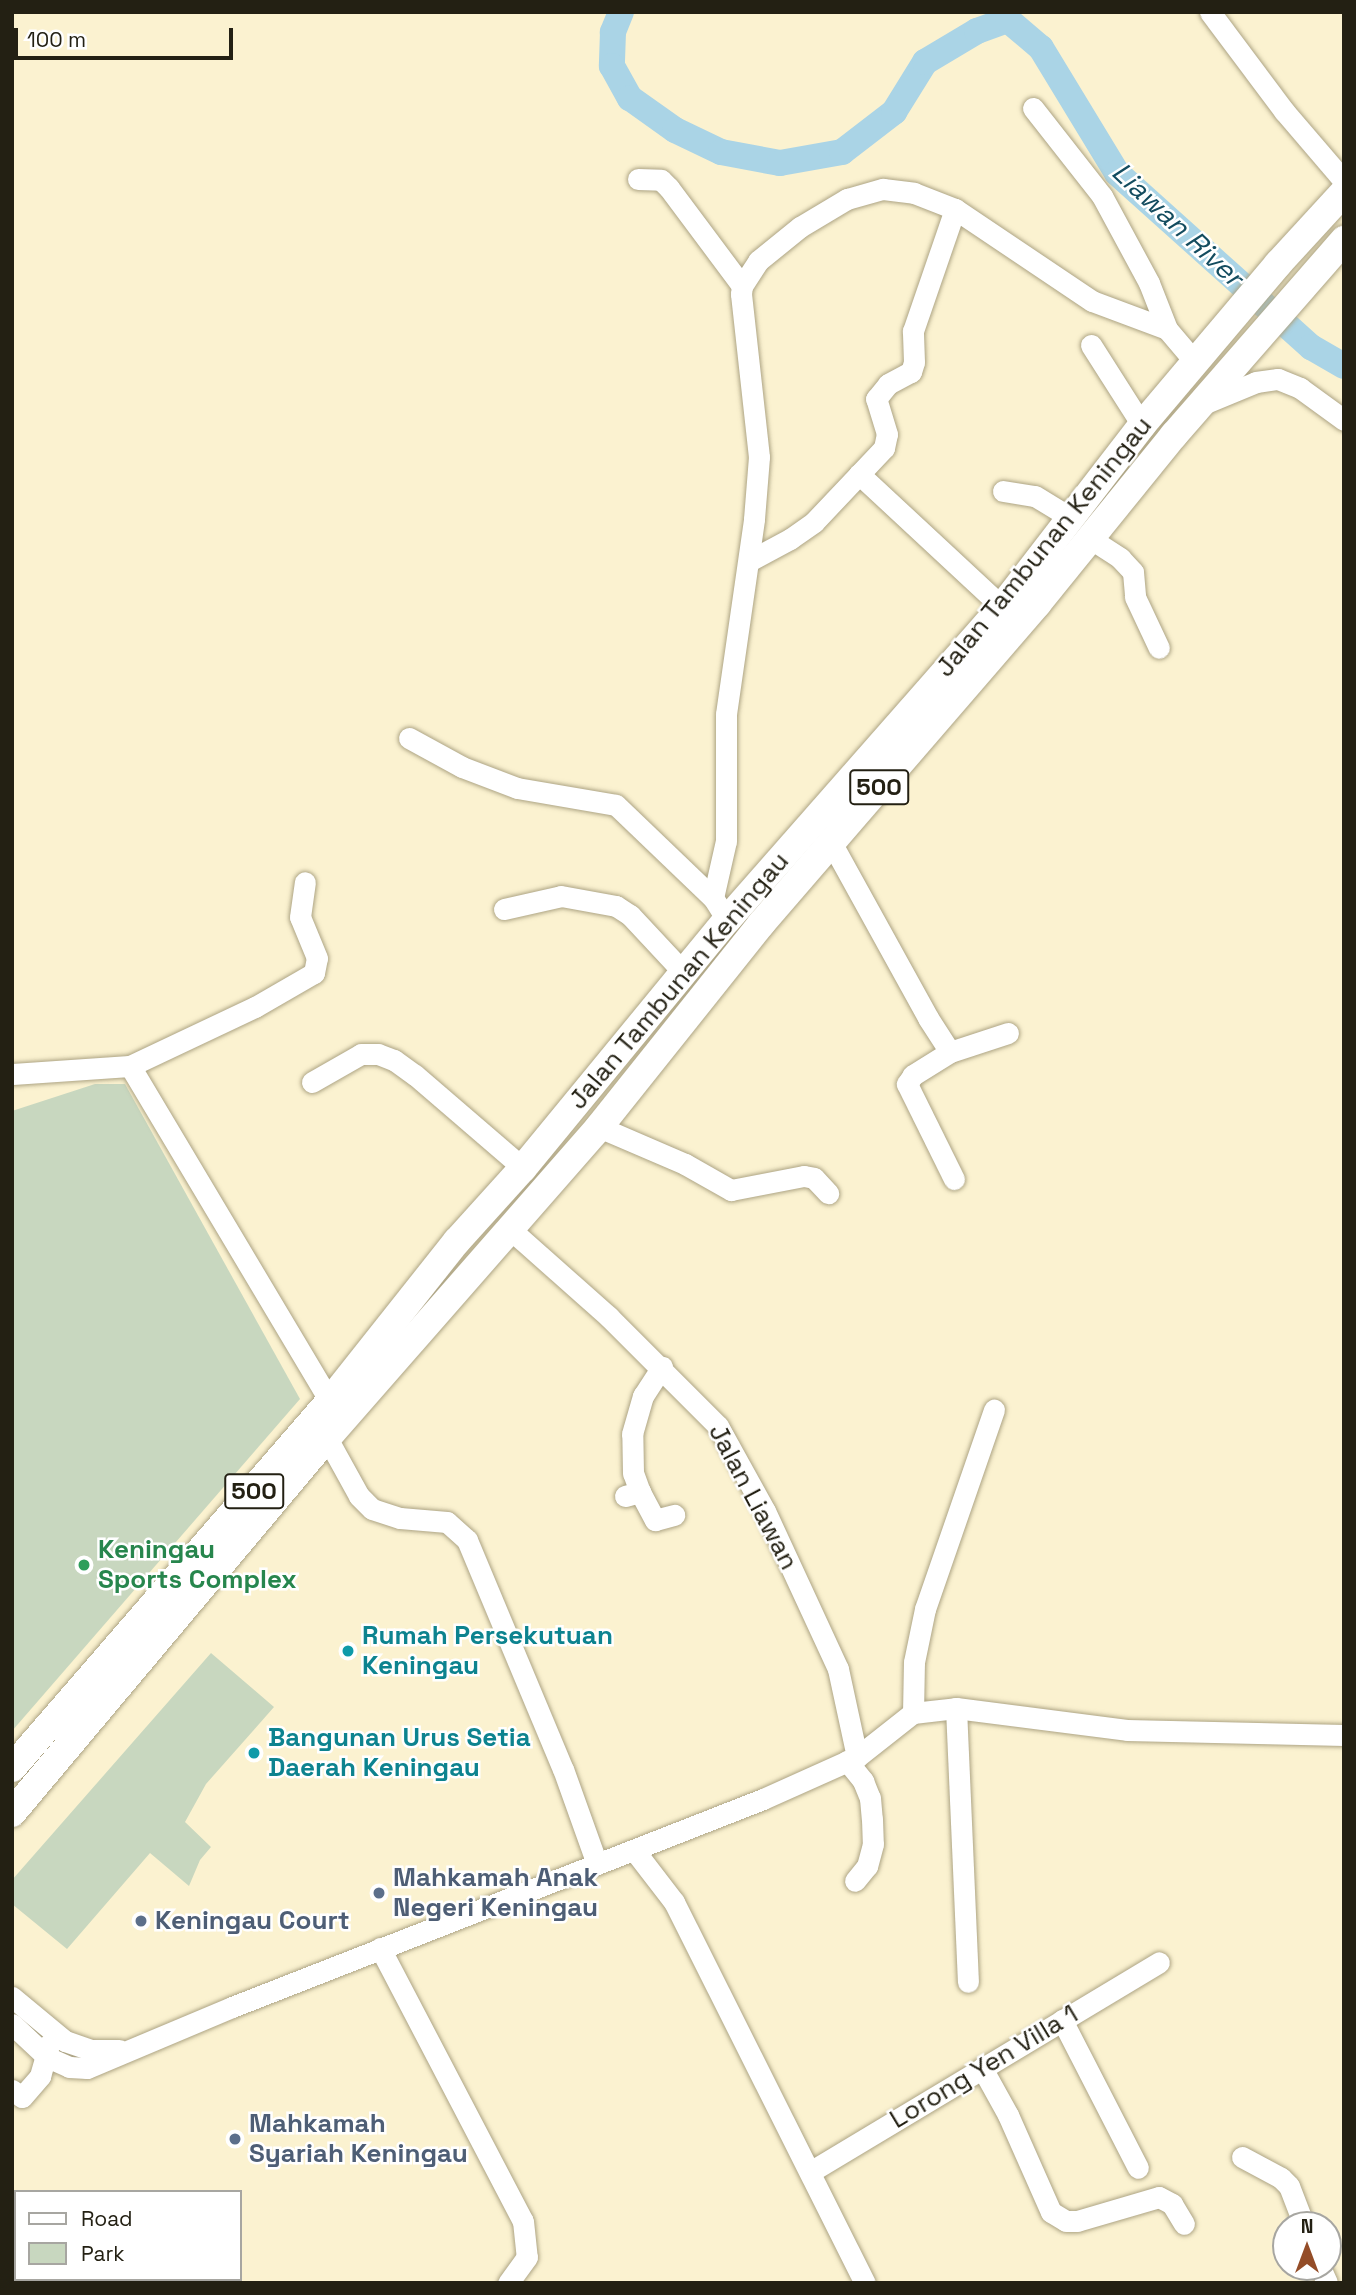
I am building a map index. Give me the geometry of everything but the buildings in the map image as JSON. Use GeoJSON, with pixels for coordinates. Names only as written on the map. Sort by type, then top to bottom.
{"type":"FeatureCollection","features":[{"type":"Feature","properties":{"kind":"main road","name":"Jalan Tambunan Keningau"},"geometry":{"type":"LineString","coordinates":[[12,1768],[330,1401],[457,1241],[523,1168],[684,973],[720,909],[1002,607],[1142,425],[1278,264],[1344,192]]}},
{"type":"Feature","properties":{"kind":"main road","name":"Jalan Tambunan Keningau"},"geometry":{"type":"LineString","coordinates":[[12,1812],[327,1438],[599,1126],[712,984],[831,842],[1091,539],[1251,345],[1344,240]]}},
{"type":"Feature","properties":{"kind":"main road"},"geometry":{"type":"LineString","coordinates":[[1075,513],[1117,478],[1155,436],[1180,429]]}},
{"type":"Feature","properties":{"kind":"street"},"geometry":{"type":"LineString","coordinates":[[1210,12],[1284,111],[1344,181]]}},
{"type":"Feature","properties":{"kind":"street"},"geometry":{"type":"LineString","coordinates":[[1033,108],[1102,196],[1149,283],[1167,329],[1195,362]]}},
{"type":"Feature","properties":{"kind":"street"},"geometry":{"type":"LineString","coordinates":[[638,179],[661,180],[669,188],[742,286],[758,457],[749,561],[726,714],[726,841],[720,909]]}},
{"type":"Feature","properties":{"kind":"street"},"geometry":{"type":"LineString","coordinates":[[742,286],[758,261],[775,245],[824,211],[848,199],[883,189],[899,190],[927,197],[955,209],[1092,301],[1167,329]]}},
{"type":"Feature","properties":{"kind":"street"},"geometry":{"type":"LineString","coordinates":[[749,561],[790,539],[814,522],[887,441],[876,398],[888,384],[911,372],[914,362],[913,331],[955,209]]}},
{"type":"Feature","properties":{"kind":"street"},"geometry":{"type":"LineString","coordinates":[[1091,345],[1142,425]]}},
{"type":"Feature","properties":{"kind":"street"},"geometry":{"type":"LineString","coordinates":[[1201,404],[1256,382],[1278,379],[1300,388],[1344,421]]}},
{"type":"Feature","properties":{"kind":"street"},"geometry":{"type":"LineString","coordinates":[[859,474],[1002,607]]}},
{"type":"Feature","properties":{"kind":"street"},"geometry":{"type":"LineString","coordinates":[[1003,491],[1035,496],[1075,513]]}},
{"type":"Feature","properties":{"kind":"street"},"geometry":{"type":"LineString","coordinates":[[1091,539],[1120,558],[1133,572],[1135,597],[1159,648]]}},
{"type":"Feature","properties":{"kind":"street"},"geometry":{"type":"LineString","coordinates":[[409,738],[462,767],[517,788],[616,805],[720,909]]}},
{"type":"Feature","properties":{"kind":"street"},"geometry":{"type":"LineString","coordinates":[[831,842],[928,1018],[950,1052]]}},
{"type":"Feature","properties":{"kind":"street"},"geometry":{"type":"LineString","coordinates":[[12,1074],[130,1066],[256,1007],[314,972],[317,958],[300,917],[305,882]]}},
{"type":"Feature","properties":{"kind":"street"},"geometry":{"type":"LineString","coordinates":[[504,909],[561,896],[615,906],[630,915],[684,973]]}},
{"type":"Feature","properties":{"kind":"street"},"geometry":{"type":"LineString","coordinates":[[954,1180],[907,1084],[913,1074],[950,1052],[1008,1033]]}},
{"type":"Feature","properties":{"kind":"street"},"geometry":{"type":"LineString","coordinates":[[312,1082],[361,1055],[378,1054],[394,1060],[523,1168]]}},
{"type":"Feature","properties":{"kind":"street"},"geometry":{"type":"LineString","coordinates":[[130,1066],[330,1401]]}},
{"type":"Feature","properties":{"kind":"street"},"geometry":{"type":"LineString","coordinates":[[599,1126],[685,1164],[731,1190],[804,1176],[814,1178],[828,1193]]}},
{"type":"Feature","properties":{"kind":"street","name":"Jalan Liawan"},"geometry":{"type":"LineString","coordinates":[[510,1229],[662,1367],[718,1426],[747,1475],[838,1669],[852,1759]]}},
{"type":"Feature","properties":{"kind":"street"},"geometry":{"type":"LineString","coordinates":[[662,1367],[643,1396],[632,1434],[632,1494],[654,1520],[674,1515]]}},
{"type":"Feature","properties":{"kind":"street"},"geometry":{"type":"LineString","coordinates":[[913,1713],[914,1662],[926,1609],[994,1410]]}},
{"type":"Feature","properties":{"kind":"street"},"geometry":{"type":"LineString","coordinates":[[327,1438],[359,1496],[372,1509],[400,1517],[447,1522],[467,1540],[563,1769],[597,1864]]}},
{"type":"Feature","properties":{"kind":"street"},"geometry":{"type":"LineString","coordinates":[[956,1708],[968,1982]]}},
{"type":"Feature","properties":{"kind":"street"},"geometry":{"type":"LineString","coordinates":[[21,2092],[763,1799],[852,1759],[913,1713],[956,1708],[1127,1730],[1342,1729]]}},
{"type":"Feature","properties":{"kind":"street"},"geometry":{"type":"LineString","coordinates":[[852,1759],[870,1798],[873,1844],[867,1866],[855,1881]]}},
{"type":"Feature","properties":{"kind":"street"},"geometry":{"type":"LineString","coordinates":[[634,1850],[674,1902],[865,2283]]}},
{"type":"Feature","properties":{"kind":"street"},"geometry":{"type":"LineString","coordinates":[[380,1948],[523,2221],[527,2257],[508,2283]]}},
{"type":"Feature","properties":{"kind":"street","name":"Lorong Yen Villa 1"},"geometry":{"type":"LineString","coordinates":[[810,2172],[1159,1962]]}},
{"type":"Feature","properties":{"kind":"street"},"geometry":{"type":"LineString","coordinates":[[12,1997],[65,2041],[91,2050],[128,2049]]}},
{"type":"Feature","properties":{"kind":"street"},"geometry":{"type":"LineString","coordinates":[[1062,2020],[1138,2168]]}},
{"type":"Feature","properties":{"kind":"street"},"geometry":{"type":"LineString","coordinates":[[12,2024],[47,2057],[69,2067],[87,2068]]}},
{"type":"Feature","properties":{"kind":"street"},"geometry":{"type":"LineString","coordinates":[[21,2092],[42,2072],[51,2031]]}},
{"type":"Feature","properties":{"kind":"street"},"geometry":{"type":"LineString","coordinates":[[982,2068],[1008,2115],[1051,2212],[1066,2221],[1077,2221],[1159,2197],[1172,2204],[1184,2224]]}},
{"type":"Feature","properties":{"kind":"street"},"geometry":{"type":"LineString","coordinates":[[1242,2157],[1281,2178],[1289,2186],[1299,2211]]}},
{"type":"Feature","properties":{"kind":"green space","name":"Keningau Sports Complex"},"geometry":{"type":"Polygon","coordinates":[[[95,1084],[125,1084],[300,1399],[12,1731],[12,1111],[95,1084]]]}},
{"type":"Feature","properties":{"kind":"green space"},"geometry":{"type":"Polygon","coordinates":[[[211,1653],[274,1707],[206,1784],[185,1822],[211,1847],[200,1860],[189,1886],[150,1853],[67,1949],[12,1904],[12,1880],[211,1653]]]}},
{"type":"Feature","properties":{"kind":"waterway","name":"Liawan River"},"geometry":{"type":"LineString","coordinates":[[621,12],[613,32],[612,66],[630,98],[675,130],[721,152],[780,163],[842,152],[894,112],[925,62],[977,31],[1008,20],[1041,48],[1117,173],[1311,347],[1344,366]]}},
{"type":"Feature","properties":{"kind":"place","name":"Keningau Sports Complex"},"geometry":{"type":"Point","coordinates":[84,1565]}},
{"type":"Feature","properties":{"kind":"place","name":"Rumah Persekutuan Keningau"},"geometry":{"type":"Point","coordinates":[348,1651]}},
{"type":"Feature","properties":{"kind":"place","name":"Bangunan Urus Setia Daerah Keningau"},"geometry":{"type":"Point","coordinates":[254,1753]}},
{"type":"Feature","properties":{"kind":"place","name":"Mahkamah Anak Negeri Keningau"},"geometry":{"type":"Point","coordinates":[379,1893]}},
{"type":"Feature","properties":{"kind":"place","name":"Keningau Court"},"geometry":{"type":"Point","coordinates":[141,1921]}},
{"type":"Feature","properties":{"kind":"place","name":"Mahkamah Syariah Keningau"},"geometry":{"type":"Point","coordinates":[235,2139]}}]}
